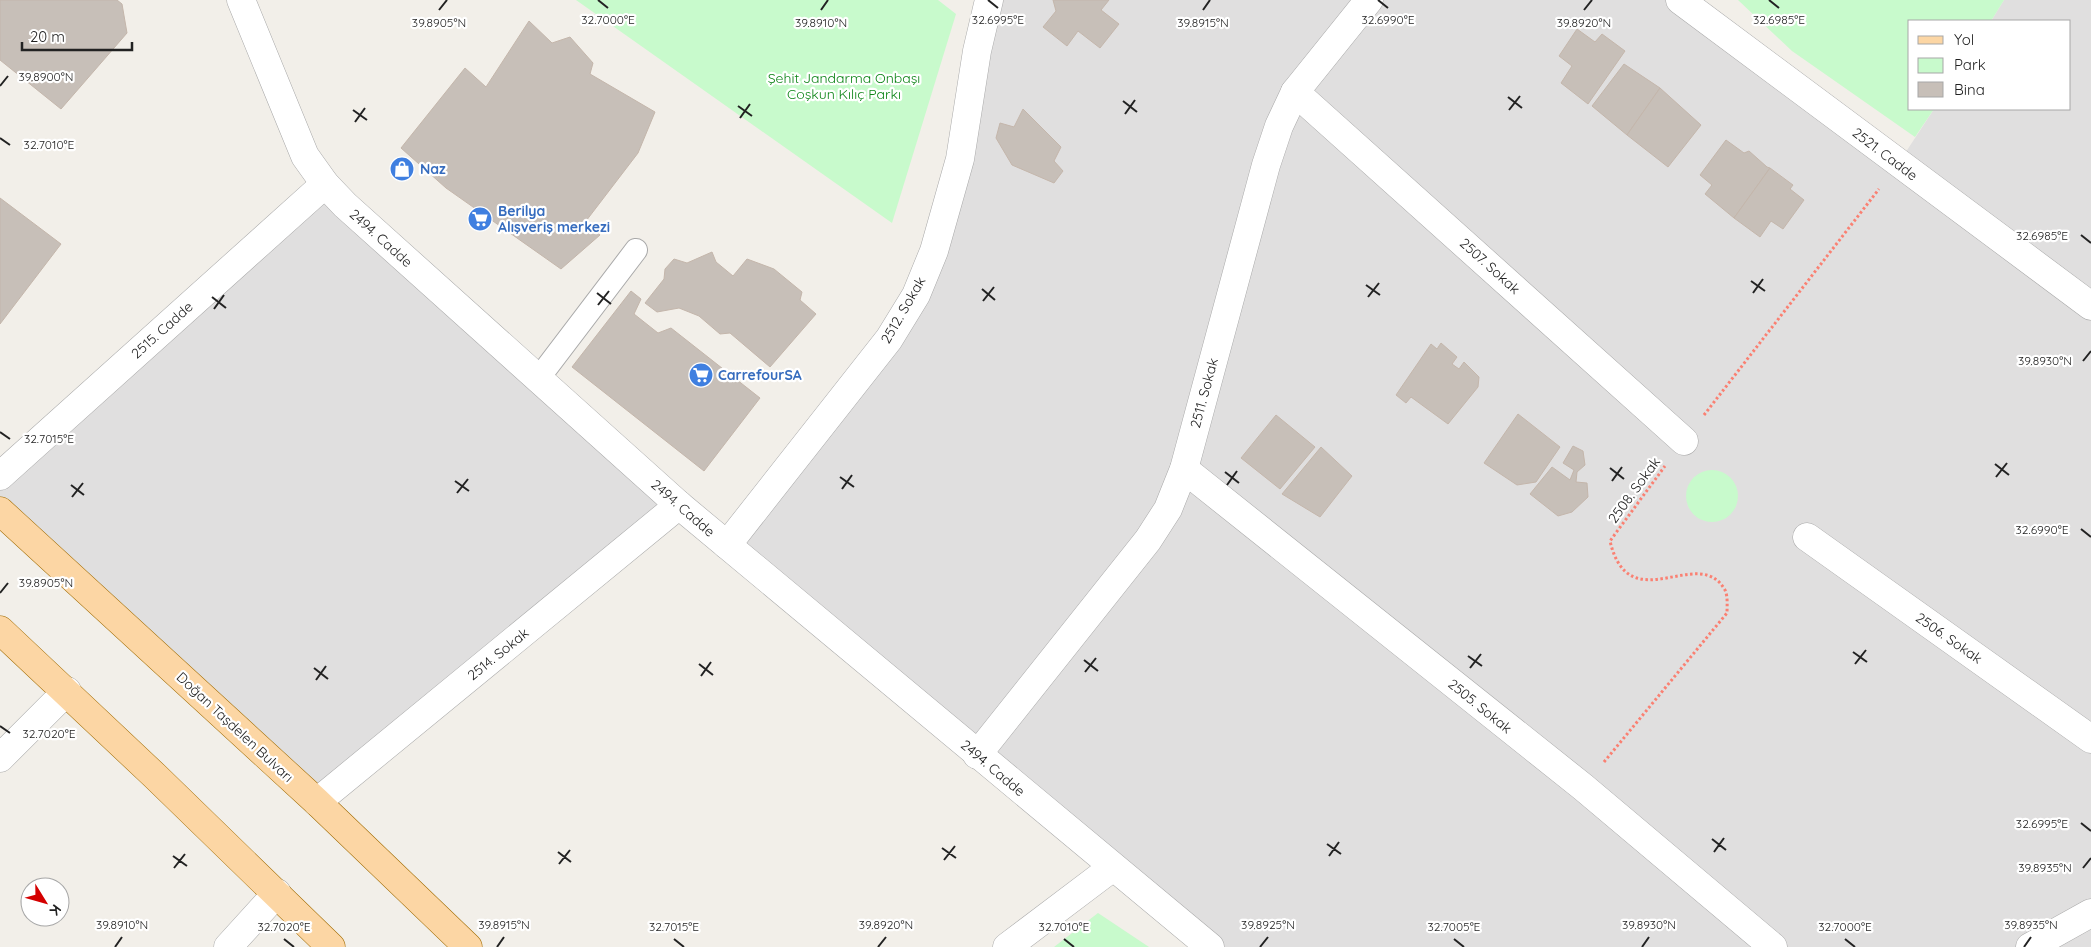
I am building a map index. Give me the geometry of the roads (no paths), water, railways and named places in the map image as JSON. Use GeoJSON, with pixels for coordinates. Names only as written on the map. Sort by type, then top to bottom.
{"type":"FeatureCollection","features":[{"type":"Feature","properties":{"kind":"main road","name":"Doğan Taşdelen Bulvarı"},"geometry":{"type":"LineString","coordinates":[[0,511],[317,802],[468,947]]}},
{"type":"Feature","properties":{"kind":"main road"},"geometry":{"type":"LineString","coordinates":[[0,630],[67,691],[331,947]]}},
{"type":"Feature","properties":{"kind":"street","name":"2494. Cadde"},"geometry":{"type":"LineString","coordinates":[[241,0],[305,156],[325,184],[368,228],[679,505],[1210,947]]}},
{"type":"Feature","properties":{"kind":"street","name":"2512. Sokak"},"geometry":{"type":"LineString","coordinates":[[727,545],[889,339],[916,295],[934,251],[958,168],[977,51],[989,0]]}},
{"type":"Feature","properties":{"kind":"street","name":"2511. Sokak"},"geometry":{"type":"LineString","coordinates":[[977,755],[1148,540],[1168,509],[1184,469],[1266,165],[1279,126],[1295,92],[1369,0]]}},
{"type":"Feature","properties":{"kind":"street","name":"2521. Cadde"},"geometry":{"type":"LineString","coordinates":[[1680,0],[2091,306]]}},
{"type":"Feature","properties":{"kind":"street","name":"2507. Sokak"},"geometry":{"type":"LineString","coordinates":[[1295,92],[1684,441]]}},
{"type":"Feature","properties":{"kind":"street","name":"2515. Cadde"},"geometry":{"type":"LineString","coordinates":[[0,476],[325,184]]}},
{"type":"Feature","properties":{"kind":"street","name":"2505. Sokak"},"geometry":{"type":"LineString","coordinates":[[1184,469],[1583,787],[1773,947]]}},
{"type":"Feature","properties":{"kind":"street","name":"2514. Sokak"},"geometry":{"type":"LineString","coordinates":[[317,802],[679,505]]}},
{"type":"Feature","properties":{"kind":"street","name":"2506. Sokak"},"geometry":{"type":"LineString","coordinates":[[1808,537],[2091,738]]}},
{"type":"Feature","properties":{"kind":"street"},"geometry":{"type":"LineString","coordinates":[[0,758],[67,691]]}},
{"type":"Feature","properties":{"kind":"street"},"geometry":{"type":"LineString","coordinates":[[1007,947],[1113,867]]}},
{"type":"Feature","properties":{"kind":"street"},"geometry":{"type":"LineString","coordinates":[[228,947],[277,893]]}},
{"type":"Feature","properties":{"kind":"street"},"geometry":{"type":"LineString","coordinates":[[2030,947],[2091,914]]}},
{"type":"Feature","properties":{"kind":"lane"},"geometry":{"type":"LineString","coordinates":[[538,379],[636,250]]}},
{"type":"Feature","properties":{"kind":"place","name":"Naz"},"geometry":{"type":"Point","coordinates":[402,169]}},
{"type":"Feature","properties":{"kind":"place","name":"Berilya Alışveriş merkezi"},"geometry":{"type":"Point","coordinates":[480,219]}},
{"type":"Feature","properties":{"kind":"place","name":"CarrefourSA"},"geometry":{"type":"Point","coordinates":[701,375]}},
{"type":"Feature","properties":{"kind":"park label","name":"Şehit Jandarma Onbaşı Coşkun Kılıç Parkı"},"geometry":{"type":"Point","coordinates":[844,86]}}]}
